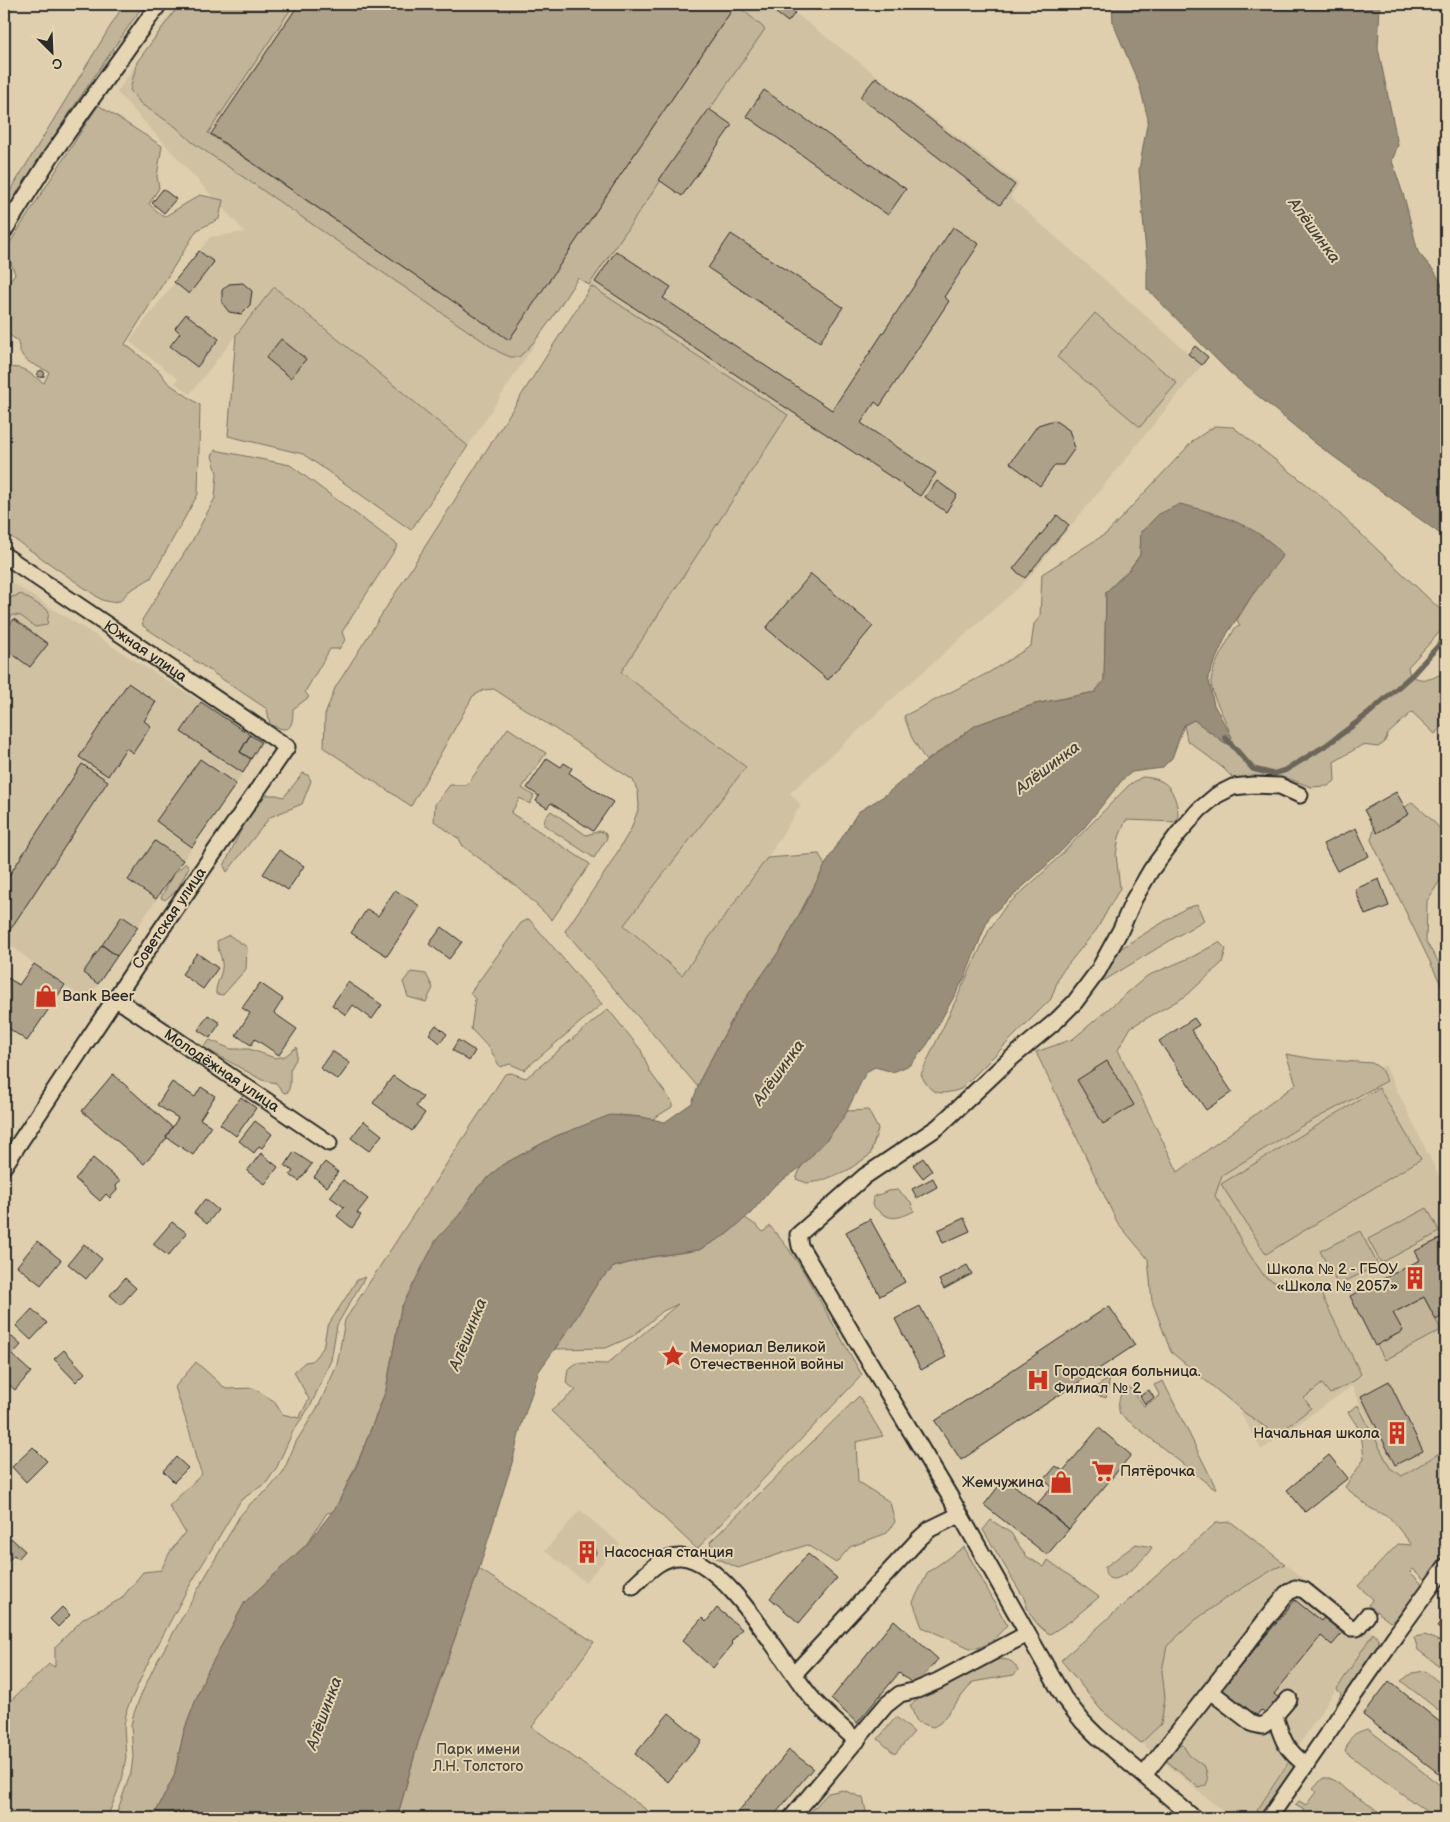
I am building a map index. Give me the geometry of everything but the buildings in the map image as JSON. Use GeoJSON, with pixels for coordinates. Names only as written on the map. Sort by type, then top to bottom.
{"type":"FeatureCollection","features":[{"type":"Feature","properties":{"kind":"street"},"geometry":{"type":"LineString","coordinates":[[4,230],[51,156],[159,4]]}},
{"type":"Feature","properties":{"kind":"street","name":"Южная улица"},"geometry":{"type":"LineString","coordinates":[[4,555],[287,747]]}},
{"type":"Feature","properties":{"kind":"street","name":"Советская улица"},"geometry":{"type":"LineString","coordinates":[[4,1166],[115,998],[287,747]]}},
{"type":"Feature","properties":{"kind":"street"},"geometry":{"type":"LineString","coordinates":[[1194,1818],[1083,1722],[1061,1693],[959,1514],[800,1246],[798,1234],[865,1176],[938,1127],[1008,1061],[1070,1008],[1098,971],[1134,899],[1151,870],[1199,810],[1218,795],[1233,787],[1253,785],[1280,786],[1300,795]]}},
{"type":"Feature","properties":{"kind":"street","name":"Молодёжная улица"},"geometry":{"type":"LineString","coordinates":[[115,998],[329,1143]]}},
{"type":"Feature","properties":{"kind":"street"},"geometry":{"type":"LineString","coordinates":[[794,1674],[919,1539],[930,1529],[959,1514]]}},
{"type":"Feature","properties":{"kind":"street"},"geometry":{"type":"LineString","coordinates":[[633,1586],[652,1567],[666,1560],[680,1557],[699,1562],[717,1576],[737,1596],[761,1626],[810,1697],[856,1741]]}},
{"type":"Feature","properties":{"kind":"street"},"geometry":{"type":"LineString","coordinates":[[1269,1818],[1394,1636],[1446,1566]]}},
{"type":"Feature","properties":{"kind":"street"},"geometry":{"type":"LineString","coordinates":[[1144,1775],[1286,1594],[1295,1588],[1304,1590],[1351,1628],[1357,1628],[1367,1616]]}},
{"type":"Feature","properties":{"kind":"street"},"geometry":{"type":"LineString","coordinates":[[791,1818],[886,1705],[900,1694],[938,1682],[1027,1634]]}},
{"type":"Feature","properties":{"kind":"street"},"geometry":{"type":"LineString","coordinates":[[1210,1690],[1252,1724],[1262,1726],[1271,1720],[1289,1699]]}},
{"type":"Feature","properties":{"kind":"street"},"geometry":{"type":"LineString","coordinates":[[1275,1716],[1283,1742],[1293,1755],[1306,1766]]}},
{"type":"Feature","properties":{"kind":"shaded area"},"geometry":{"type":"Polygon","coordinates":[[[177,4],[783,4],[1019,184],[1010,197],[1202,365],[1026,581],[899,693],[790,793],[801,805],[767,858],[682,976],[624,924],[746,766],[621,672],[788,415],[578,278],[468,446],[274,287],[190,394],[175,383],[178,379],[129,341],[210,237],[245,232],[117,92],[177,4]]]}},
{"type":"Feature","properties":{"kind":"shaded area"},"geometry":{"type":"Polygon","coordinates":[[[4,578],[250,735],[240,751],[243,773],[87,1001],[34,964],[4,939],[4,578]]]}},
{"type":"Feature","properties":{"kind":"shaded area"},"geometry":{"type":"Polygon","coordinates":[[[1385,1065],[1446,1191],[1446,1516],[1391,1473],[1352,1386],[1261,1450],[1137,1219],[1385,1065]]]}},
{"type":"Feature","properties":{"kind":"shaded area"},"geometry":{"type":"Polygon","coordinates":[[[580,1510],[620,1544],[585,1582],[545,1551],[580,1510]]]}},
{"type":"Feature","properties":{"kind":"shaded area"},"geometry":{"type":"Polygon","coordinates":[[[1231,1522],[1373,1633],[1251,1818],[1231,1818],[1101,1710],[1061,1660],[1216,1523],[1231,1522]]]}},
{"type":"Feature","properties":{"kind":"green space"},"geometry":{"type":"Polygon","coordinates":[[[124,4],[144,4],[70,112],[4,214],[4,201],[124,4]]]}},
{"type":"Feature","properties":{"kind":"green space"},"geometry":{"type":"Polygon","coordinates":[[[180,4],[294,4],[208,133],[509,339],[736,4],[765,29],[589,285],[578,278],[536,340],[519,357],[510,357],[499,352],[192,142],[176,127],[141,104],[130,90],[137,62],[180,4]]]}},
{"type":"Feature","properties":{"kind":"green space"},"geometry":{"type":"Polygon","coordinates":[[[98,105],[162,146],[157,176],[159,188],[149,204],[164,217],[200,195],[223,200],[219,219],[197,230],[125,344],[159,371],[168,383],[200,405],[198,494],[151,578],[129,591],[120,601],[110,602],[102,600],[4,532],[4,369],[21,369],[44,383],[49,372],[27,361],[21,353],[17,340],[4,332],[4,287],[15,274],[6,249],[98,105]]]}},
{"type":"Feature","properties":{"kind":"green space"},"geometry":{"type":"Polygon","coordinates":[[[591,286],[788,415],[621,672],[746,767],[624,925],[682,975],[767,858],[819,854],[825,866],[782,947],[738,1009],[698,1087],[565,931],[608,868],[631,829],[639,807],[638,792],[633,780],[494,689],[484,690],[473,696],[411,806],[324,748],[325,715],[335,688],[591,286]]]}},
{"type":"Feature","properties":{"kind":"green space"},"geometry":{"type":"Polygon","coordinates":[[[274,287],[468,446],[411,530],[303,454],[228,436],[236,335],[274,287]]]}},
{"type":"Feature","properties":{"kind":"green space"},"geometry":{"type":"Polygon","coordinates":[[[1095,313],[1177,383],[1140,427],[1057,357],[1095,313]]]}},
{"type":"Feature","properties":{"kind":"green space"},"geometry":{"type":"Polygon","coordinates":[[[1215,426],[1233,427],[1319,494],[1446,615],[1446,625],[1408,667],[1410,676],[1421,679],[1433,678],[1446,670],[1446,721],[1435,734],[1412,712],[1388,734],[1384,743],[1378,747],[1362,745],[1334,762],[1335,781],[1328,786],[1311,787],[1290,779],[1262,776],[1235,780],[1223,768],[1187,740],[1184,725],[1194,720],[1225,743],[1230,743],[1229,730],[1212,689],[1212,675],[1217,661],[1235,628],[1240,626],[1237,620],[1251,597],[1270,542],[1253,531],[1209,513],[1141,531],[1140,555],[1129,570],[1106,592],[1104,681],[1095,692],[1035,704],[977,725],[926,761],[912,738],[904,716],[988,673],[1031,646],[1034,624],[1040,617],[1042,574],[1107,533],[1194,440],[1215,426]]]}},
{"type":"Feature","properties":{"kind":"green space"},"geometry":{"type":"Polygon","coordinates":[[[215,450],[290,465],[398,545],[342,632],[345,640],[339,649],[330,649],[305,692],[309,697],[293,709],[291,725],[286,729],[270,724],[267,709],[143,626],[142,620],[192,541],[215,498],[217,473],[212,456],[215,450]]]}},
{"type":"Feature","properties":{"kind":"green space"},"geometry":{"type":"Polygon","coordinates":[[[21,594],[49,611],[47,625],[35,627],[21,616],[13,615],[4,623],[4,600],[21,594]]]}},
{"type":"Feature","properties":{"kind":"green space"},"geometry":{"type":"Polygon","coordinates":[[[508,728],[546,753],[522,788],[534,796],[530,804],[520,798],[511,813],[590,864],[552,920],[519,888],[463,846],[459,839],[434,821],[435,804],[450,785],[467,785],[508,728]]]}},
{"type":"Feature","properties":{"kind":"green space"},"geometry":{"type":"Polygon","coordinates":[[[303,773],[308,775],[311,781],[302,804],[270,817],[227,872],[224,866],[247,817],[266,795],[284,797],[303,773]]]}},
{"type":"Feature","properties":{"kind":"green space"},"geometry":{"type":"Polygon","coordinates":[[[1142,777],[1156,779],[1166,784],[1177,806],[1178,816],[1176,822],[1126,820],[1119,837],[1116,855],[1120,888],[1097,929],[1060,974],[1051,999],[961,1089],[947,1093],[932,1090],[921,1074],[989,930],[1005,907],[1045,871],[1129,785],[1142,777]]]}},
{"type":"Feature","properties":{"kind":"green space"},"geometry":{"type":"Polygon","coordinates":[[[1412,802],[1446,835],[1446,871],[1427,901],[1426,942],[1446,974],[1446,995],[1371,840],[1376,823],[1399,812],[1412,802]]]}},
{"type":"Feature","properties":{"kind":"green space"},"geometry":{"type":"Polygon","coordinates":[[[551,811],[586,835],[600,831],[605,833],[607,838],[594,858],[544,825],[545,818],[551,811]]]}},
{"type":"Feature","properties":{"kind":"green space"},"geometry":{"type":"Polygon","coordinates":[[[186,863],[189,867],[177,890],[165,900],[161,898],[173,874],[186,863]]]}},
{"type":"Feature","properties":{"kind":"green space"},"geometry":{"type":"Polygon","coordinates":[[[1197,905],[1204,920],[1105,980],[1098,981],[1112,956],[1123,947],[1186,908],[1197,905]]]}},
{"type":"Feature","properties":{"kind":"green space"},"geometry":{"type":"Polygon","coordinates":[[[529,919],[602,1004],[524,1070],[510,1064],[500,1067],[490,1049],[471,1029],[475,999],[470,993],[521,923],[529,919]]]}},
{"type":"Feature","properties":{"kind":"green space"},"geometry":{"type":"Polygon","coordinates":[[[229,935],[247,947],[246,969],[223,995],[216,994],[222,966],[217,941],[229,935]]]}},
{"type":"Feature","properties":{"kind":"green space"},"geometry":{"type":"Polygon","coordinates":[[[1219,942],[1226,949],[1222,963],[1186,996],[1131,1027],[1118,1050],[1178,1172],[1296,1084],[1286,1054],[1314,1059],[1372,1063],[1380,1068],[1387,1081],[1300,1127],[1222,1175],[1215,1196],[1229,1217],[1243,1245],[1265,1277],[1285,1287],[1319,1290],[1361,1374],[1354,1381],[1330,1394],[1322,1384],[1304,1398],[1311,1408],[1277,1435],[1245,1413],[1171,1352],[1152,1301],[1148,1259],[1117,1222],[1036,1052],[1073,1039],[1147,976],[1194,956],[1219,942]]]}},
{"type":"Feature","properties":{"kind":"green space"},"geometry":{"type":"Polygon","coordinates":[[[411,972],[426,974],[433,988],[426,1002],[408,997],[403,982],[411,972]]]}},
{"type":"Feature","properties":{"kind":"green space"},"geometry":{"type":"Polygon","coordinates":[[[608,1009],[641,1050],[650,1072],[672,1102],[672,1107],[651,1120],[642,1117],[619,1115],[558,1135],[502,1165],[477,1188],[401,1308],[386,1390],[361,1454],[336,1508],[332,1512],[327,1513],[306,1545],[245,1602],[205,1676],[184,1731],[174,1776],[153,1818],[141,1816],[135,1818],[115,1818],[131,1772],[133,1757],[131,1726],[140,1697],[154,1667],[239,1517],[251,1503],[268,1490],[283,1472],[296,1442],[319,1405],[337,1365],[345,1320],[505,1074],[511,1073],[526,1078],[608,1009]]]}},
{"type":"Feature","properties":{"kind":"green space"},"geometry":{"type":"Polygon","coordinates":[[[210,1040],[231,1049],[249,1049],[275,1058],[285,1056],[297,1047],[296,1059],[290,1070],[288,1092],[284,1093],[276,1083],[262,1080],[203,1047],[210,1040]]]}},
{"type":"Feature","properties":{"kind":"green space"},"geometry":{"type":"Polygon","coordinates":[[[1379,1088],[1421,1159],[1266,1254],[1221,1184],[1379,1088]]]}},
{"type":"Feature","properties":{"kind":"green space"},"geometry":{"type":"Polygon","coordinates":[[[868,1110],[878,1129],[870,1155],[848,1170],[821,1181],[807,1183],[796,1179],[801,1167],[828,1138],[847,1111],[868,1110]]]}},
{"type":"Feature","properties":{"kind":"green space"},"geometry":{"type":"Polygon","coordinates":[[[898,1190],[911,1202],[914,1211],[902,1216],[892,1217],[882,1214],[872,1205],[873,1197],[888,1191],[898,1190]]]}},
{"type":"Feature","properties":{"kind":"green space"},"geometry":{"type":"Polygon","coordinates":[[[1427,1208],[1440,1232],[1381,1263],[1368,1239],[1427,1208]]]}},
{"type":"Feature","properties":{"kind":"green space"},"geometry":{"type":"Polygon","coordinates":[[[745,1218],[763,1232],[770,1226],[788,1248],[802,1269],[862,1375],[697,1549],[551,1411],[576,1390],[566,1383],[568,1369],[577,1363],[607,1364],[678,1304],[663,1311],[633,1336],[606,1348],[555,1349],[598,1282],[614,1267],[646,1258],[699,1250],[727,1234],[745,1218]]]}},
{"type":"Feature","properties":{"kind":"green space"},"geometry":{"type":"Polygon","coordinates":[[[1360,1231],[1378,1265],[1338,1285],[1320,1251],[1360,1231]]]}},
{"type":"Feature","properties":{"kind":"green space"},"geometry":{"type":"Polygon","coordinates":[[[365,1277],[337,1325],[331,1360],[311,1405],[293,1431],[277,1467],[267,1482],[241,1500],[187,1590],[146,1667],[127,1709],[124,1726],[126,1757],[122,1780],[107,1818],[4,1818],[4,1707],[49,1664],[55,1667],[55,1647],[84,1618],[121,1599],[143,1572],[161,1570],[170,1552],[185,1532],[169,1506],[202,1474],[175,1387],[196,1362],[226,1389],[253,1388],[274,1401],[282,1414],[299,1418],[309,1399],[294,1372],[305,1362],[312,1361],[323,1348],[327,1327],[357,1280],[365,1277]]]}},
{"type":"Feature","properties":{"kind":"green space"},"geometry":{"type":"Polygon","coordinates":[[[1424,1297],[1441,1330],[1385,1360],[1377,1345],[1402,1331],[1393,1313],[1424,1297]]]}},
{"type":"Feature","properties":{"kind":"green space"},"geometry":{"type":"Polygon","coordinates":[[[1110,1378],[1106,1398],[1088,1392],[1110,1378]]]}},
{"type":"Feature","properties":{"kind":"green space"},"geometry":{"type":"Polygon","coordinates":[[[1163,1381],[1216,1488],[1213,1488],[1120,1414],[1119,1400],[1126,1387],[1132,1389],[1144,1406],[1160,1396],[1154,1385],[1163,1381]]]}},
{"type":"Feature","properties":{"kind":"green space"},"geometry":{"type":"Polygon","coordinates":[[[859,1396],[883,1436],[856,1442],[858,1482],[890,1502],[895,1522],[887,1533],[850,1547],[836,1563],[807,1545],[738,1568],[714,1557],[710,1542],[859,1396]]]}},
{"type":"Feature","properties":{"kind":"green space"},"geometry":{"type":"Polygon","coordinates":[[[1358,1405],[1390,1468],[1402,1476],[1446,1449],[1446,1555],[1425,1580],[1413,1569],[1410,1572],[1423,1585],[1394,1621],[1390,1622],[1368,1605],[1373,1599],[1358,1586],[1398,1544],[1412,1545],[1390,1518],[1370,1508],[1345,1487],[1364,1459],[1361,1432],[1348,1412],[1358,1405]]]}},
{"type":"Feature","properties":{"kind":"green space"},"geometry":{"type":"Polygon","coordinates":[[[991,1520],[1011,1533],[1026,1556],[1044,1567],[1048,1560],[1099,1597],[1069,1622],[1050,1634],[1045,1631],[1033,1619],[1024,1598],[983,1530],[991,1520]]]}},
{"type":"Feature","properties":{"kind":"green space"},"geometry":{"type":"Polygon","coordinates":[[[1231,1522],[1285,1564],[1223,1600],[1194,1621],[1167,1646],[1162,1671],[1165,1698],[1161,1724],[1141,1743],[1101,1710],[1061,1660],[1216,1523],[1231,1522]]]}},
{"type":"Feature","properties":{"kind":"green space"},"geometry":{"type":"Polygon","coordinates":[[[1136,1544],[1152,1547],[1145,1557],[1126,1574],[1114,1579],[1109,1578],[1105,1567],[1136,1544]]]}},
{"type":"Feature","properties":{"kind":"green space"},"geometry":{"type":"Polygon","coordinates":[[[964,1547],[1007,1625],[991,1642],[976,1648],[970,1648],[922,1627],[913,1602],[928,1572],[964,1547]]]}},
{"type":"Feature","properties":{"kind":"green space","name":"Парк имени Л.Н. Толстого"},"geometry":{"type":"Polygon","coordinates":[[[479,1569],[594,1642],[532,1727],[658,1818],[397,1818],[418,1743],[479,1569]]]}},
{"type":"Feature","properties":{"kind":"green space"},"geometry":{"type":"Polygon","coordinates":[[[1373,1633],[1378,1642],[1375,1654],[1306,1761],[1295,1752],[1298,1747],[1304,1752],[1333,1713],[1341,1694],[1337,1689],[1373,1633]]]}},
{"type":"Feature","properties":{"kind":"green space"},"geometry":{"type":"Polygon","coordinates":[[[1425,1635],[1446,1644],[1446,1671],[1418,1650],[1414,1637],[1425,1635]]]}},
{"type":"Feature","properties":{"kind":"green space"},"geometry":{"type":"Polygon","coordinates":[[[994,1659],[1009,1660],[1018,1670],[1014,1675],[973,1682],[940,1723],[933,1727],[917,1722],[910,1705],[931,1691],[994,1659]]]}},
{"type":"Feature","properties":{"kind":"green space"},"geometry":{"type":"Polygon","coordinates":[[[1425,1671],[1446,1688],[1446,1716],[1401,1681],[1412,1673],[1425,1671]]]}},
{"type":"Feature","properties":{"kind":"green space"},"geometry":{"type":"Polygon","coordinates":[[[896,1717],[914,1732],[895,1754],[878,1739],[896,1717]]]}},
{"type":"Feature","properties":{"kind":"green space"},"geometry":{"type":"Polygon","coordinates":[[[1368,1729],[1446,1790],[1446,1818],[1435,1818],[1345,1752],[1352,1736],[1368,1729]]]}},
{"type":"Feature","properties":{"kind":"green space"},"geometry":{"type":"Polygon","coordinates":[[[1179,1739],[1189,1755],[1205,1767],[1208,1780],[1206,1785],[1199,1788],[1163,1758],[1179,1739]]]}},
{"type":"Feature","properties":{"kind":"green space"},"geometry":{"type":"Polygon","coordinates":[[[1292,1757],[1302,1766],[1266,1818],[1252,1818],[1292,1757]]]}},
{"type":"Feature","properties":{"kind":"green space"},"geometry":{"type":"Polygon","coordinates":[[[1323,1778],[1336,1781],[1347,1791],[1390,1818],[1299,1818],[1304,1810],[1295,1805],[1299,1801],[1306,1805],[1316,1792],[1313,1789],[1323,1778]]]}},
{"type":"Feature","properties":{"kind":"green space"},"geometry":{"type":"Polygon","coordinates":[[[843,1790],[863,1798],[866,1811],[860,1818],[805,1818],[828,1793],[843,1790]]]}},
{"type":"Feature","properties":{"kind":"water"},"geometry":{"type":"Polygon","coordinates":[[[1112,4],[1380,4],[1378,48],[1398,145],[1392,161],[1405,200],[1418,252],[1435,272],[1446,292],[1446,538],[1315,443],[1229,372],[1147,289],[1147,265],[1139,170],[1148,119],[1140,87],[1113,23],[1112,4]]]}},
{"type":"Feature","properties":{"kind":"water"},"geometry":{"type":"Polygon","coordinates":[[[1180,504],[1215,514],[1249,528],[1269,541],[1283,555],[1251,597],[1227,634],[1208,677],[1214,705],[1232,737],[1230,743],[1225,743],[1194,720],[1184,725],[1172,758],[1162,768],[1132,772],[1123,779],[1084,828],[1047,865],[989,917],[965,977],[927,1045],[910,1065],[893,1072],[875,1067],[866,1072],[845,1115],[828,1138],[801,1167],[773,1187],[751,1213],[727,1234],[699,1250],[650,1257],[614,1267],[598,1282],[571,1326],[539,1371],[479,1569],[418,1743],[397,1818],[153,1818],[174,1776],[184,1731],[205,1676],[245,1602],[306,1545],[336,1507],[357,1465],[386,1390],[401,1308],[436,1240],[459,1215],[477,1188],[502,1165],[554,1137],[610,1115],[642,1117],[665,1122],[692,1103],[702,1076],[738,1009],[782,947],[829,858],[858,812],[884,796],[916,769],[976,725],[1035,704],[1095,692],[1104,680],[1106,592],[1129,570],[1140,555],[1141,532],[1159,514],[1180,504]]]}},
{"type":"Feature","properties":{"kind":"waterway","name":"Алёшинка"},"geometry":{"type":"LineString","coordinates":[[1225,737],[1253,769],[1273,774],[1286,770],[1328,744],[1368,714],[1413,674],[1446,637]]}},
{"type":"Feature","properties":{"kind":"place","name":"Bank Beer"},"geometry":{"type":"Point","coordinates":[46,996]}},
{"type":"Feature","properties":{"kind":"place","name":"Школа № 2 - ГБОУ «Школа № 2057»"},"geometry":{"type":"Point","coordinates":[1415,1278]}},
{"type":"Feature","properties":{"kind":"place","name":"Мемориал Великой Отечественной войны"},"geometry":{"type":"Point","coordinates":[673,1356]}},
{"type":"Feature","properties":{"kind":"place","name":"Городская больница. Филиал № 2"},"geometry":{"type":"Point","coordinates":[1038,1380]}},
{"type":"Feature","properties":{"kind":"place","name":"Начальная школа"},"geometry":{"type":"Point","coordinates":[1397,1433]}},
{"type":"Feature","properties":{"kind":"place","name":"Пятёрочка"},"geometry":{"type":"Point","coordinates":[1103,1471]}},
{"type":"Feature","properties":{"kind":"place","name":"Жемчужина"},"geometry":{"type":"Point","coordinates":[1061,1482]}},
{"type":"Feature","properties":{"kind":"place","name":"Насосная станция"},"geometry":{"type":"Point","coordinates":[587,1552]}}]}
